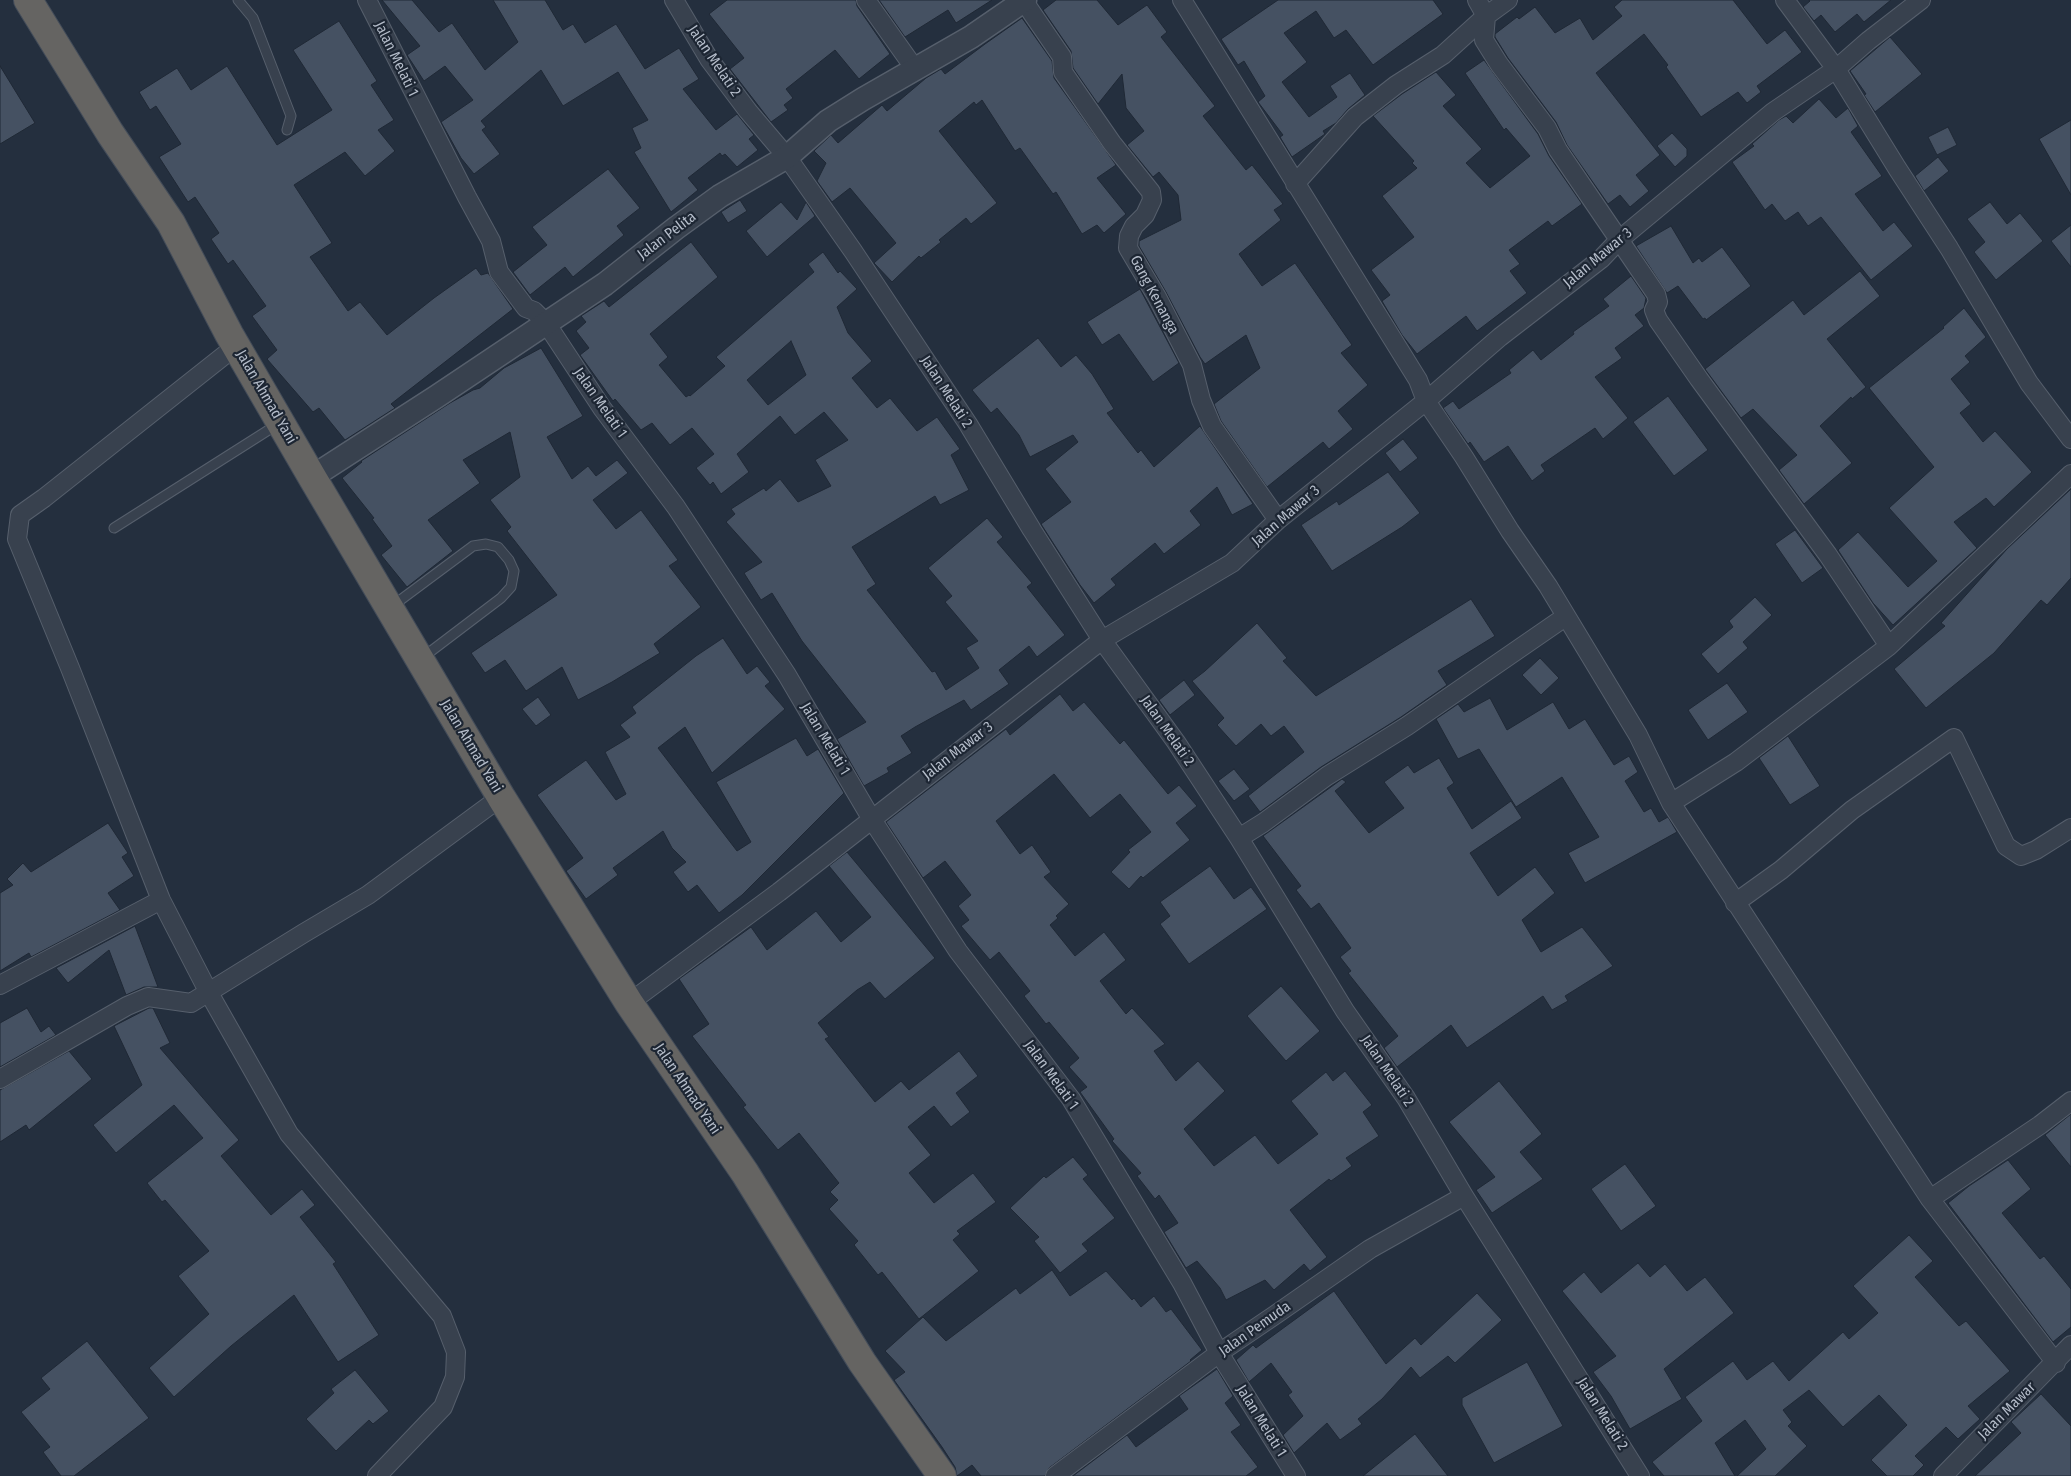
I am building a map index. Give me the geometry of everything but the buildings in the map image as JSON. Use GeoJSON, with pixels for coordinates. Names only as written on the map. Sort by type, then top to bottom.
{"type":"FeatureCollection","features":[{"type":"Feature","properties":{"kind":"highway","name":"Jalan Ahmad Yani"},"geometry":{"type":"LineString","coordinates":[[30,1],[110,133],[171,223],[236,346],[501,797],[629,1003],[745,1173],[862,1362],[942,1476]]}},
{"type":"Feature","properties":{"kind":"street","name":"Jalan Melati 1"},"geometry":{"type":"LineString","coordinates":[[367,0],[466,197],[492,241],[499,272],[526,308],[534,311],[546,323],[602,408],[676,507],[787,675],[834,752],[871,818],[958,951],[1071,1099],[1182,1283],[1219,1353],[1296,1476]]}},
{"type":"Feature","properties":{"kind":"street","name":"Jalan Melati 2"},"geometry":{"type":"LineString","coordinates":[[674,0],[709,59],[748,111],[787,157],[853,251],[968,424],[1102,640],[1176,742],[1239,838],[1345,1011],[1406,1098],[1464,1196],[1640,1476]]}},
{"type":"Feature","properties":{"kind":"street"},"geometry":{"type":"LineString","coordinates":[[866,0],[915,69]]}},
{"type":"Feature","properties":{"kind":"street","name":"Jalan Pelita"},"geometry":{"type":"LineString","coordinates":[[312,478],[605,284],[720,196],[787,157],[828,121],[863,98],[971,38],[1024,0]]}},
{"type":"Feature","properties":{"kind":"street","name":"Gang Kenanga"},"geometry":{"type":"LineString","coordinates":[[1024,0],[1062,56],[1063,72],[1112,144],[1151,192],[1152,200],[1145,215],[1134,226],[1129,236],[1128,248],[1157,297],[1192,365],[1201,400],[1212,426],[1278,520]]}},
{"type":"Feature","properties":{"kind":"street"},"geometry":{"type":"LineString","coordinates":[[1182,0],[1418,380],[1426,402],[1548,586],[1638,735],[1671,803],[1735,903],[1930,1199],[2056,1363]]}},
{"type":"Feature","properties":{"kind":"street"},"geometry":{"type":"LineString","coordinates":[[1295,184],[1355,117],[1396,85],[1443,55],[1482,8],[1508,0]]}},
{"type":"Feature","properties":{"kind":"street"},"geometry":{"type":"LineString","coordinates":[[1785,0],[1836,70],[1949,248],[2030,383],[2071,439]]}},
{"type":"Feature","properties":{"kind":"street","name":"Jalan Mawar 3"},"geometry":{"type":"LineString","coordinates":[[629,1003],[779,892],[871,818],[1102,640],[1232,563],[1278,520],[1426,402],[1500,337],[1601,258],[1619,240],[1773,112],[1836,70],[1868,41],[1921,0]]}},
{"type":"Feature","properties":{"kind":"street"},"geometry":{"type":"LineString","coordinates":[[1482,8],[1484,40],[1499,64],[1547,128],[1558,150],[1658,298],[1654,310],[1662,326],[1828,555],[1889,646]]}},
{"type":"Feature","properties":{"kind":"street"},"geometry":{"type":"LineString","coordinates":[[236,346],[20,515],[17,539],[70,668],[160,900],[208,993],[290,1134],[442,1316],[456,1352],[455,1377],[443,1407],[377,1476]]}},
{"type":"Feature","properties":{"kind":"street"},"geometry":{"type":"LineString","coordinates":[[1671,803],[1736,762],[1889,646],[2071,474]]}},
{"type":"Feature","properties":{"kind":"street"},"geometry":{"type":"LineString","coordinates":[[1239,838],[1263,823],[1327,776],[1407,726],[1565,617]]}},
{"type":"Feature","properties":{"kind":"street"},"geometry":{"type":"LineString","coordinates":[[1735,903],[1781,870],[1852,810],[1954,738],[2006,846],[2021,856],[2036,850],[2071,828]]}},
{"type":"Feature","properties":{"kind":"street"},"geometry":{"type":"LineString","coordinates":[[0,1079],[127,1006],[148,997],[191,1003],[368,895],[501,797]]}},
{"type":"Feature","properties":{"kind":"street"},"geometry":{"type":"LineString","coordinates":[[0,985],[160,900]]}},
{"type":"Feature","properties":{"kind":"street"},"geometry":{"type":"LineString","coordinates":[[1930,1199],[2040,1125],[2071,1101]]}},
{"type":"Feature","properties":{"kind":"street","name":"Jalan Pemuda"},"geometry":{"type":"LineString","coordinates":[[1055,1476],[1219,1353],[1370,1249],[1464,1196]]}},
{"type":"Feature","properties":{"kind":"street","name":"Jalan Mawar"},"geometry":{"type":"LineString","coordinates":[[1943,1476],[2056,1363],[2071,1345]]}},
{"type":"Feature","properties":{"kind":"lane"},"geometry":{"type":"LineString","coordinates":[[238,0],[253,18],[291,116],[286,130]]}},
{"type":"Feature","properties":{"kind":"lane"},"geometry":{"type":"LineString","coordinates":[[114,528],[280,422]]}},
{"type":"Feature","properties":{"kind":"lane"},"geometry":{"type":"LineString","coordinates":[[389,608],[473,546],[486,544],[498,547],[509,560],[514,571],[512,587],[501,598],[420,660]]}}]}
